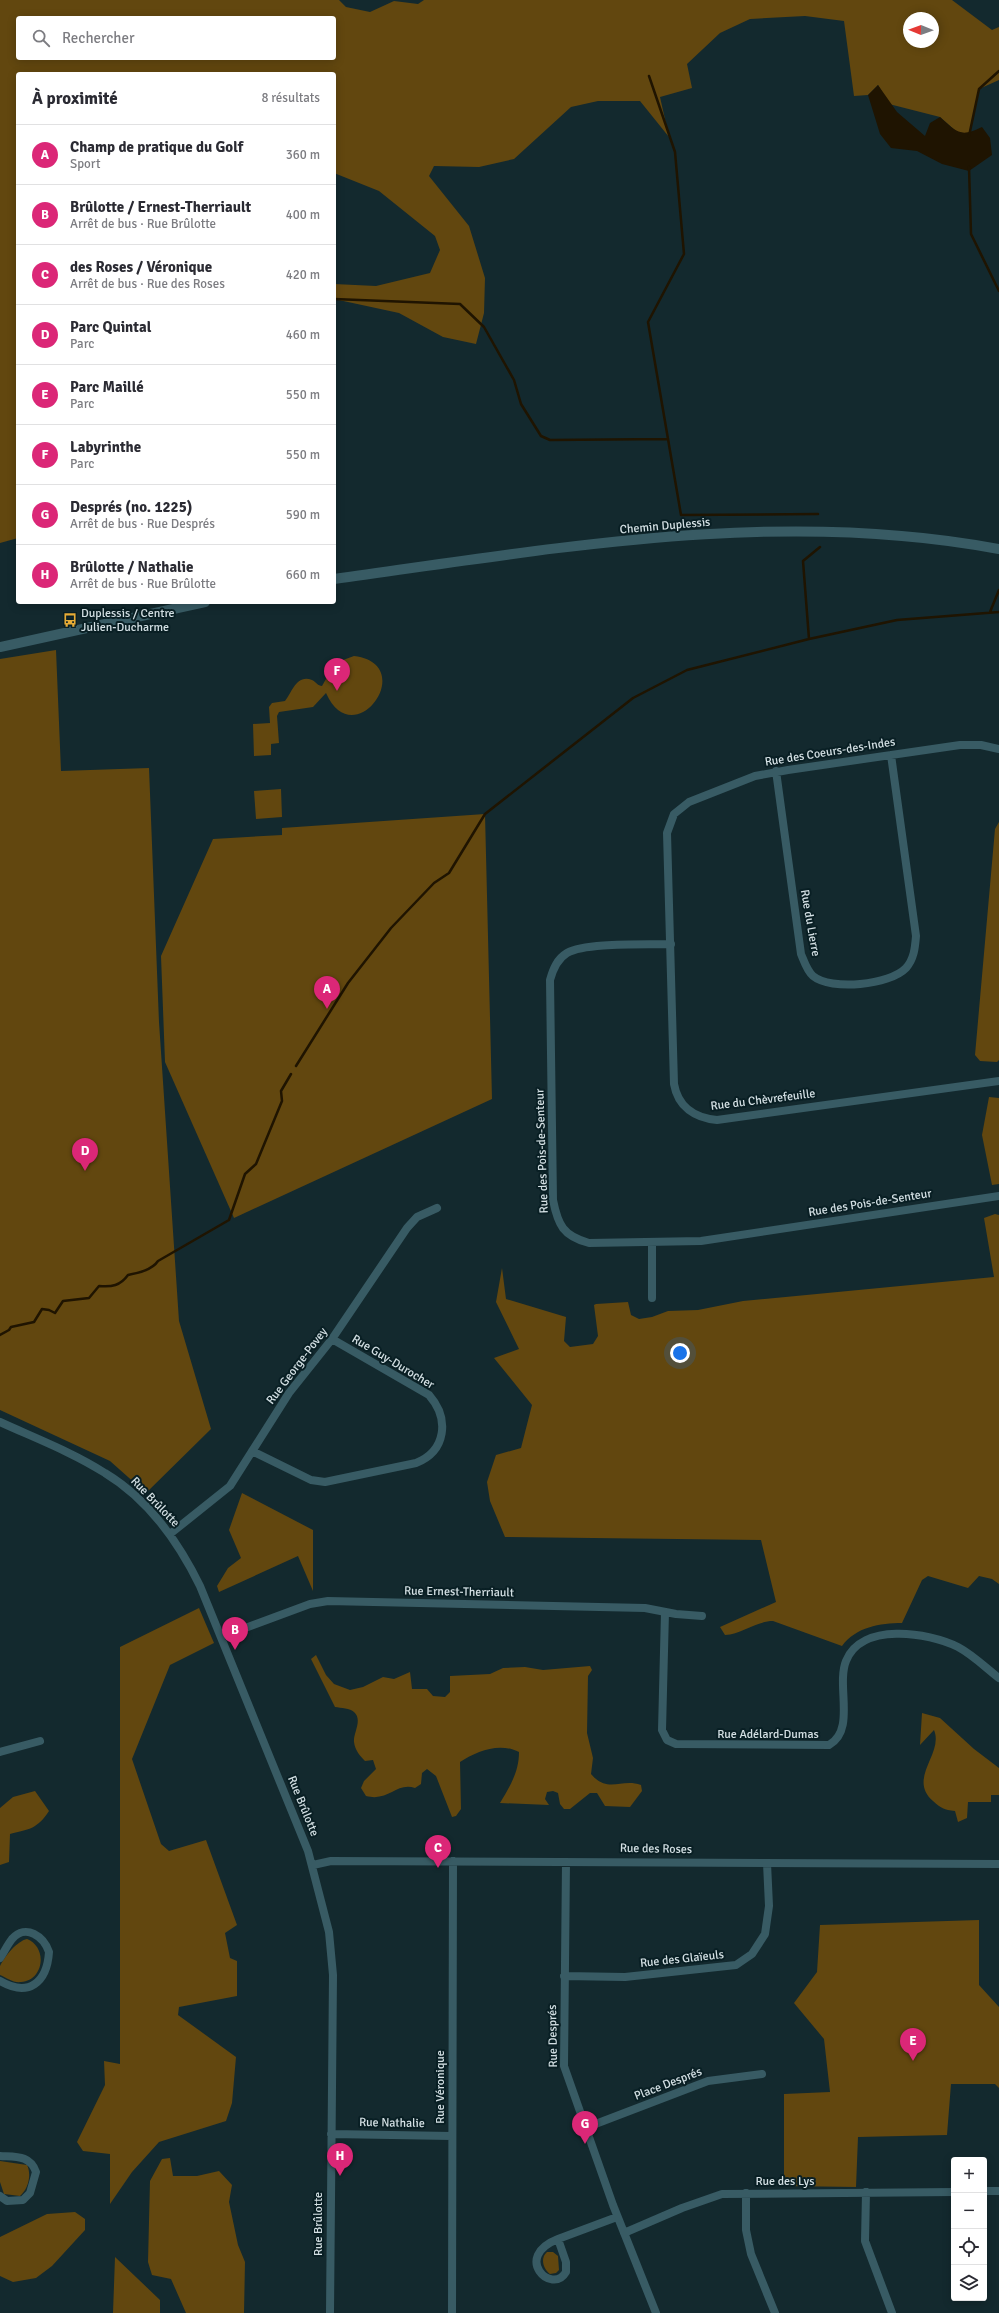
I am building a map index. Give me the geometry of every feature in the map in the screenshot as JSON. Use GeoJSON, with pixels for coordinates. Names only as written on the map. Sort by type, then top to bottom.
{"type":"FeatureCollection","features":[{"type":"Feature","properties":{"kind":"street","name":"Chemin Duplessis"},"geometry":{"type":"LineString","coordinates":[[336,579],[522,553],[656,538],[773,531],[891,533],[960,542],[999,549]]}},
{"type":"Feature","properties":{"kind":"street"},"geometry":{"type":"LineString","coordinates":[[0,647],[196,604]]}},
{"type":"Feature","properties":{"kind":"street","name":"Rue des Coeurs-des-Indes"},"geometry":{"type":"LineString","coordinates":[[674,814],[689,802],[755,776],[776,771],[965,744],[999,750]]}},
{"type":"Feature","properties":{"kind":"street","name":"Rue du Lierre"},"geometry":{"type":"LineString","coordinates":[[776,771],[801,954],[806,965],[811,975],[829,984],[842,985],[879,981],[898,975],[906,968],[912,960],[916,936],[891,755]]}},
{"type":"Feature","properties":{"kind":"street","name":"Rue du Chèvrefeuille"},"geometry":{"type":"LineString","coordinates":[[674,814],[667,833],[675,1091],[684,1106],[700,1117],[717,1120],[761,1115],[999,1080]]}},
{"type":"Feature","properties":{"kind":"street","name":"Rue des Pois-de-Senteur"},"geometry":{"type":"LineString","coordinates":[[671,944],[579,948],[560,958],[553,969],[550,980],[553,1200],[557,1220],[566,1233],[577,1240],[589,1243],[701,1241],[999,1196]]}},
{"type":"Feature","properties":{"kind":"street","name":"Rue George-Povey"},"geometry":{"type":"LineString","coordinates":[[170,1534],[225,1492],[302,1375],[332,1339],[407,1228],[417,1216],[437,1208]]}},
{"type":"Feature","properties":{"kind":"street"},"geometry":{"type":"LineString","coordinates":[[652,1242],[652,1298]]}},
{"type":"Feature","properties":{"kind":"street","name":"Rue Guy-Durocher"},"geometry":{"type":"LineString","coordinates":[[252,1451],[310,1480],[325,1482],[416,1463],[427,1459],[434,1451],[442,1428],[439,1410],[429,1395],[332,1339]]}},
{"type":"Feature","properties":{"kind":"street","name":"Rue Brûlotte"},"geometry":{"type":"LineString","coordinates":[[0,1422],[85,1461],[106,1473],[139,1501],[170,1534],[192,1569],[313,1865],[329,1932],[332,1975],[330,2313]]}},
{"type":"Feature","properties":{"kind":"street","name":"Rue Ernest-Therriault"},"geometry":{"type":"LineString","coordinates":[[221,1637],[310,1604],[328,1601],[645,1608],[702,1616]]}},
{"type":"Feature","properties":{"kind":"street","name":"Rue Adélard-Dumas"},"geometry":{"type":"LineString","coordinates":[[665,1612],[662,1730],[667,1740],[676,1744],[829,1745],[835,1742],[841,1733],[843,1724],[842,1672],[846,1661],[850,1652],[857,1644],[876,1637],[903,1634],[934,1638],[958,1647],[999,1678]]}},
{"type":"Feature","properties":{"kind":"street"},"geometry":{"type":"LineString","coordinates":[[0,1752],[24,1747],[40,1741]]}},
{"type":"Feature","properties":{"kind":"street","name":"Rue des Roses"},"geometry":{"type":"LineString","coordinates":[[313,1865],[331,1861],[566,1862],[605,1860],[767,1863],[999,1864]]}},
{"type":"Feature","properties":{"kind":"street","name":"Rue Véronique"},"geometry":{"type":"LineString","coordinates":[[452,2313],[453,1861]]}},
{"type":"Feature","properties":{"kind":"street","name":"Rue Després"},"geometry":{"type":"LineString","coordinates":[[566,1862],[564,2066],[617,2217],[656,2313]]}},
{"type":"Feature","properties":{"kind":"street","name":"Rue des Glaïeuls"},"geometry":{"type":"LineString","coordinates":[[564,1976],[614,1978],[640,1976],[725,1968],[744,1960],[758,1946],[768,1920],[767,1863]]}},
{"type":"Feature","properties":{"kind":"street"},"geometry":{"type":"LineString","coordinates":[[0,1958],[12,1939],[19,1933],[25,1932],[33,1932],[40,1936],[49,1952],[44,1975],[36,1984],[20,1989],[0,1981]]}},
{"type":"Feature","properties":{"kind":"street","name":"Place Després"},"geometry":{"type":"LineString","coordinates":[[585,2128],[708,2081],[762,2074]]}},
{"type":"Feature","properties":{"kind":"street","name":"Rue Nathalie"},"geometry":{"type":"LineString","coordinates":[[331,2134],[452,2136]]}},
{"type":"Feature","properties":{"kind":"street"},"geometry":{"type":"LineString","coordinates":[[0,2156],[28,2159],[32,2162],[36,2172],[30,2193],[23,2200],[7,2201],[0,2196]]}},
{"type":"Feature","properties":{"kind":"street"},"geometry":{"type":"LineString","coordinates":[[987,2191],[999,2191]]}},
{"type":"Feature","properties":{"kind":"street"},"geometry":{"type":"LineString","coordinates":[[866,2192],[865,2241],[892,2313]]}},
{"type":"Feature","properties":{"kind":"street","name":"Rue des Lys"},"geometry":{"type":"LineString","coordinates":[[624,2233],[714,2197],[746,2193],[951,2192]]}},
{"type":"Feature","properties":{"kind":"street"},"geometry":{"type":"LineString","coordinates":[[746,2193],[746,2230],[751,2254],[775,2313]]}},
{"type":"Feature","properties":{"kind":"street"},"geometry":{"type":"LineString","coordinates":[[558,2239],[566,2262],[566,2272],[560,2278],[549,2280],[544,2277],[537,2265],[538,2253],[546,2244],[558,2239],[617,2217]]}},
{"type":"Feature","properties":{"kind":"shaded area"},"geometry":{"type":"Polygon","coordinates":[[[0,0],[339,0],[346,7],[370,12],[394,1],[418,4],[424,0],[952,0],[992,30],[999,27],[999,80],[979,89],[969,134],[957,132],[940,117],[889,104],[878,85],[868,95],[854,96],[844,21],[805,16],[750,19],[720,33],[687,64],[692,88],[660,97],[669,137],[640,101],[598,101],[571,107],[514,159],[479,167],[434,166],[429,176],[469,226],[485,278],[484,313],[476,344],[443,337],[399,313],[336,299],[336,284],[376,286],[430,273],[440,250],[435,236],[379,191],[336,174],[336,72],[16,72],[16,539],[0,543],[0,0]]]}},
{"type":"Feature","properties":{"kind":"shaded area"},"geometry":{"type":"Polygon","coordinates":[[[878,85],[897,112],[925,136],[930,123],[940,117],[959,132],[969,132],[982,127],[990,138],[992,155],[969,171],[942,164],[917,151],[891,148],[880,134],[868,95],[878,85]]]}},
{"type":"Feature","properties":{"kind":"shaded area"},"geometry":{"type":"Polygon","coordinates":[[[56,650],[61,771],[149,768],[159,1022],[179,1321],[211,1429],[146,1493],[110,1461],[0,1410],[0,659],[56,650]]]}},
{"type":"Feature","properties":{"kind":"shaded area"},"geometry":{"type":"Polygon","coordinates":[[[354,656],[373,662],[381,674],[382,688],[375,701],[365,711],[351,715],[338,710],[326,693],[313,707],[279,712],[277,716],[279,743],[271,744],[271,755],[254,756],[253,724],[270,723],[269,707],[272,703],[285,701],[295,685],[302,680],[312,680],[322,686],[335,663],[354,656]]]}},
{"type":"Feature","properties":{"kind":"shaded area"},"geometry":{"type":"Polygon","coordinates":[[[281,789],[282,817],[256,819],[254,791],[281,789]]]}},
{"type":"Feature","properties":{"kind":"shaded area"},"geometry":{"type":"Polygon","coordinates":[[[485,814],[492,1099],[234,1218],[165,1062],[161,956],[213,839],[282,835],[282,828],[485,814]]]}},
{"type":"Feature","properties":{"kind":"shaded area"},"geometry":{"type":"Polygon","coordinates":[[[999,822],[999,1060],[997,1062],[980,1061],[975,1055],[995,829],[999,822]]]}},
{"type":"Feature","properties":{"kind":"shaded area"},"geometry":{"type":"Polygon","coordinates":[[[989,1097],[999,1098],[999,1184],[992,1185],[982,1135],[989,1097]]]}},
{"type":"Feature","properties":{"kind":"shaded area"},"geometry":{"type":"Polygon","coordinates":[[[995,1214],[999,1215],[999,1584],[992,1579],[979,1576],[968,1588],[928,1576],[922,1580],[902,1623],[877,1625],[861,1630],[854,1634],[842,1646],[773,1621],[761,1623],[725,1635],[720,1627],[776,1602],[761,1540],[505,1537],[490,1501],[487,1482],[496,1455],[521,1448],[532,1405],[494,1358],[519,1349],[496,1302],[502,1268],[506,1299],[566,1317],[564,1341],[570,1347],[593,1344],[598,1336],[594,1305],[596,1304],[628,1302],[631,1315],[639,1319],[652,1317],[668,1311],[698,1310],[743,1301],[994,1277],[984,1218],[995,1214]]]}},
{"type":"Feature","properties":{"kind":"shaded area"},"geometry":{"type":"Polygon","coordinates":[[[242,1493],[313,1530],[313,1591],[298,1556],[219,1592],[217,1586],[228,1568],[241,1558],[229,1530],[242,1493]]]}},
{"type":"Feature","properties":{"kind":"shaded area"},"geometry":{"type":"Polygon","coordinates":[[[199,1608],[214,1643],[170,1665],[132,1759],[161,1844],[169,1851],[206,1840],[237,1925],[225,1933],[230,1958],[237,1961],[237,1996],[179,2007],[178,2015],[236,2057],[232,2103],[226,2121],[159,2142],[132,2172],[110,2204],[110,2154],[83,2151],[77,2142],[105,2085],[104,2061],[120,2064],[120,1647],[199,1608]]]}},
{"type":"Feature","properties":{"kind":"shaded area"},"geometry":{"type":"Polygon","coordinates":[[[316,1655],[326,1675],[334,1684],[350,1690],[363,1687],[383,1677],[394,1679],[410,1672],[412,1689],[427,1689],[433,1696],[445,1697],[450,1692],[450,1676],[490,1674],[503,1668],[525,1667],[543,1670],[590,1666],[592,1670],[588,1676],[587,1733],[593,1758],[591,1774],[603,1783],[634,1783],[641,1785],[642,1791],[630,1807],[605,1806],[597,1793],[590,1793],[570,1809],[564,1809],[560,1804],[558,1793],[553,1791],[547,1792],[545,1799],[549,1805],[500,1803],[516,1772],[519,1752],[511,1749],[496,1748],[481,1751],[460,1762],[461,1809],[456,1816],[452,1817],[436,1776],[427,1769],[422,1773],[421,1784],[415,1788],[408,1787],[397,1789],[387,1795],[381,1796],[366,1796],[361,1788],[364,1781],[376,1769],[373,1760],[365,1761],[357,1750],[354,1738],[358,1723],[357,1715],[345,1708],[335,1707],[311,1659],[316,1655]]]}},
{"type":"Feature","properties":{"kind":"shaded area"},"geometry":{"type":"Polygon","coordinates":[[[922,1713],[940,1718],[974,1749],[999,1768],[999,1795],[991,1795],[991,1802],[968,1802],[967,1818],[958,1822],[955,1811],[941,1807],[933,1801],[926,1792],[924,1784],[925,1775],[936,1739],[934,1730],[920,1745],[922,1713]]]}},
{"type":"Feature","properties":{"kind":"shaded area"},"geometry":{"type":"Polygon","coordinates":[[[35,1791],[49,1811],[37,1825],[23,1831],[10,1834],[9,1862],[0,1865],[0,1808],[13,1797],[35,1791]]]}},
{"type":"Feature","properties":{"kind":"shaded area"},"geometry":{"type":"Polygon","coordinates":[[[979,1920],[979,1985],[999,2007],[999,2088],[995,2084],[951,2084],[947,2135],[858,2137],[856,2187],[784,2186],[784,2094],[830,2092],[824,2039],[794,2003],[817,1972],[820,1925],[979,1920]]]}},
{"type":"Feature","properties":{"kind":"shaded area"},"geometry":{"type":"Polygon","coordinates":[[[27,1939],[34,1943],[40,1956],[39,1970],[35,1976],[29,1980],[18,1982],[0,1975],[0,1966],[8,1954],[15,1946],[27,1939]]]}},
{"type":"Feature","properties":{"kind":"shaded area"},"geometry":{"type":"Polygon","coordinates":[[[170,2158],[173,2176],[197,2176],[219,2171],[232,2185],[229,2202],[238,2245],[245,2262],[244,2313],[186,2313],[171,2279],[152,2275],[148,2262],[150,2181],[162,2159],[170,2158]]]}},
{"type":"Feature","properties":{"kind":"shaded area"},"geometry":{"type":"Polygon","coordinates":[[[0,2161],[27,2165],[29,2173],[28,2182],[25,2190],[20,2196],[4,2194],[0,2182],[0,2161]]]}},
{"type":"Feature","properties":{"kind":"shaded area"},"geometry":{"type":"Polygon","coordinates":[[[75,2212],[85,2219],[85,2230],[52,2266],[36,2278],[13,2282],[0,2276],[0,2237],[47,2214],[75,2212]]]}},
{"type":"Feature","properties":{"kind":"shaded area"},"geometry":{"type":"Polygon","coordinates":[[[547,2252],[553,2252],[558,2256],[559,2270],[556,2273],[550,2274],[544,2266],[543,2260],[547,2252]]]}},
{"type":"Feature","properties":{"kind":"shaded area"},"geometry":{"type":"Polygon","coordinates":[[[115,2257],[160,2300],[160,2313],[113,2313],[115,2257]]]}},
{"type":"Feature","properties":{"kind":"waterway"},"geometry":{"type":"LineString","coordinates":[[969,136],[979,89],[999,71]]}},
{"type":"Feature","properties":{"kind":"waterway"},"geometry":{"type":"LineString","coordinates":[[649,76],[675,152],[684,254],[648,322],[681,515],[818,514]]}},
{"type":"Feature","properties":{"kind":"waterway"},"geometry":{"type":"LineString","coordinates":[[969,167],[971,234],[999,291]]}},
{"type":"Feature","properties":{"kind":"waterway"},"geometry":{"type":"LineString","coordinates":[[336,299],[460,304],[484,327],[514,380],[521,404],[541,436],[550,440],[668,439]]}},
{"type":"Feature","properties":{"kind":"waterway"},"geometry":{"type":"LineString","coordinates":[[809,639],[803,561],[820,547]]}},
{"type":"Feature","properties":{"kind":"waterway"},"geometry":{"type":"LineString","coordinates":[[990,612],[999,590]]}},
{"type":"Feature","properties":{"kind":"waterway"},"geometry":{"type":"LineString","coordinates":[[296,1066],[348,983],[391,928],[434,883],[449,873],[485,814],[633,698],[687,670],[809,639],[897,620],[999,612]]}},
{"type":"Feature","properties":{"kind":"waterway"},"geometry":{"type":"LineString","coordinates":[[0,1335],[9,1330],[11,1327],[34,1322],[42,1309],[55,1313],[63,1301],[89,1298],[99,1286],[119,1284],[128,1275],[149,1269],[158,1261],[229,1220],[245,1174],[256,1164],[282,1101],[281,1091],[291,1074]]}},
{"type":"Feature","properties":{"kind":"place","name":"Duplessis / Centre Julien-Ducharme"},"geometry":{"type":"Point","coordinates":[70,620]}},
{"type":"Feature","properties":{"kind":"place","name":"Labyrinthe"},"geometry":{"type":"Point","coordinates":[337,691]}},
{"type":"Feature","properties":{"kind":"place","name":"Champ de pratique du Golf"},"geometry":{"type":"Point","coordinates":[327,1009]}},
{"type":"Feature","properties":{"kind":"place","name":"Parc Quintal"},"geometry":{"type":"Point","coordinates":[85,1171]}},
{"type":"Feature","properties":{"kind":"place","name":"Brûlotte / Ernest-Therriault"},"geometry":{"type":"Point","coordinates":[235,1650]}},
{"type":"Feature","properties":{"kind":"place","name":"des Roses / Véronique"},"geometry":{"type":"Point","coordinates":[438,1868]}},
{"type":"Feature","properties":{"kind":"place","name":"Parc Maillé"},"geometry":{"type":"Point","coordinates":[913,2061]}},
{"type":"Feature","properties":{"kind":"place","name":"Després (no. 1225)"},"geometry":{"type":"Point","coordinates":[585,2144]}},
{"type":"Feature","properties":{"kind":"place","name":"Brûlotte / Nathalie"},"geometry":{"type":"Point","coordinates":[340,2176]}}]}
